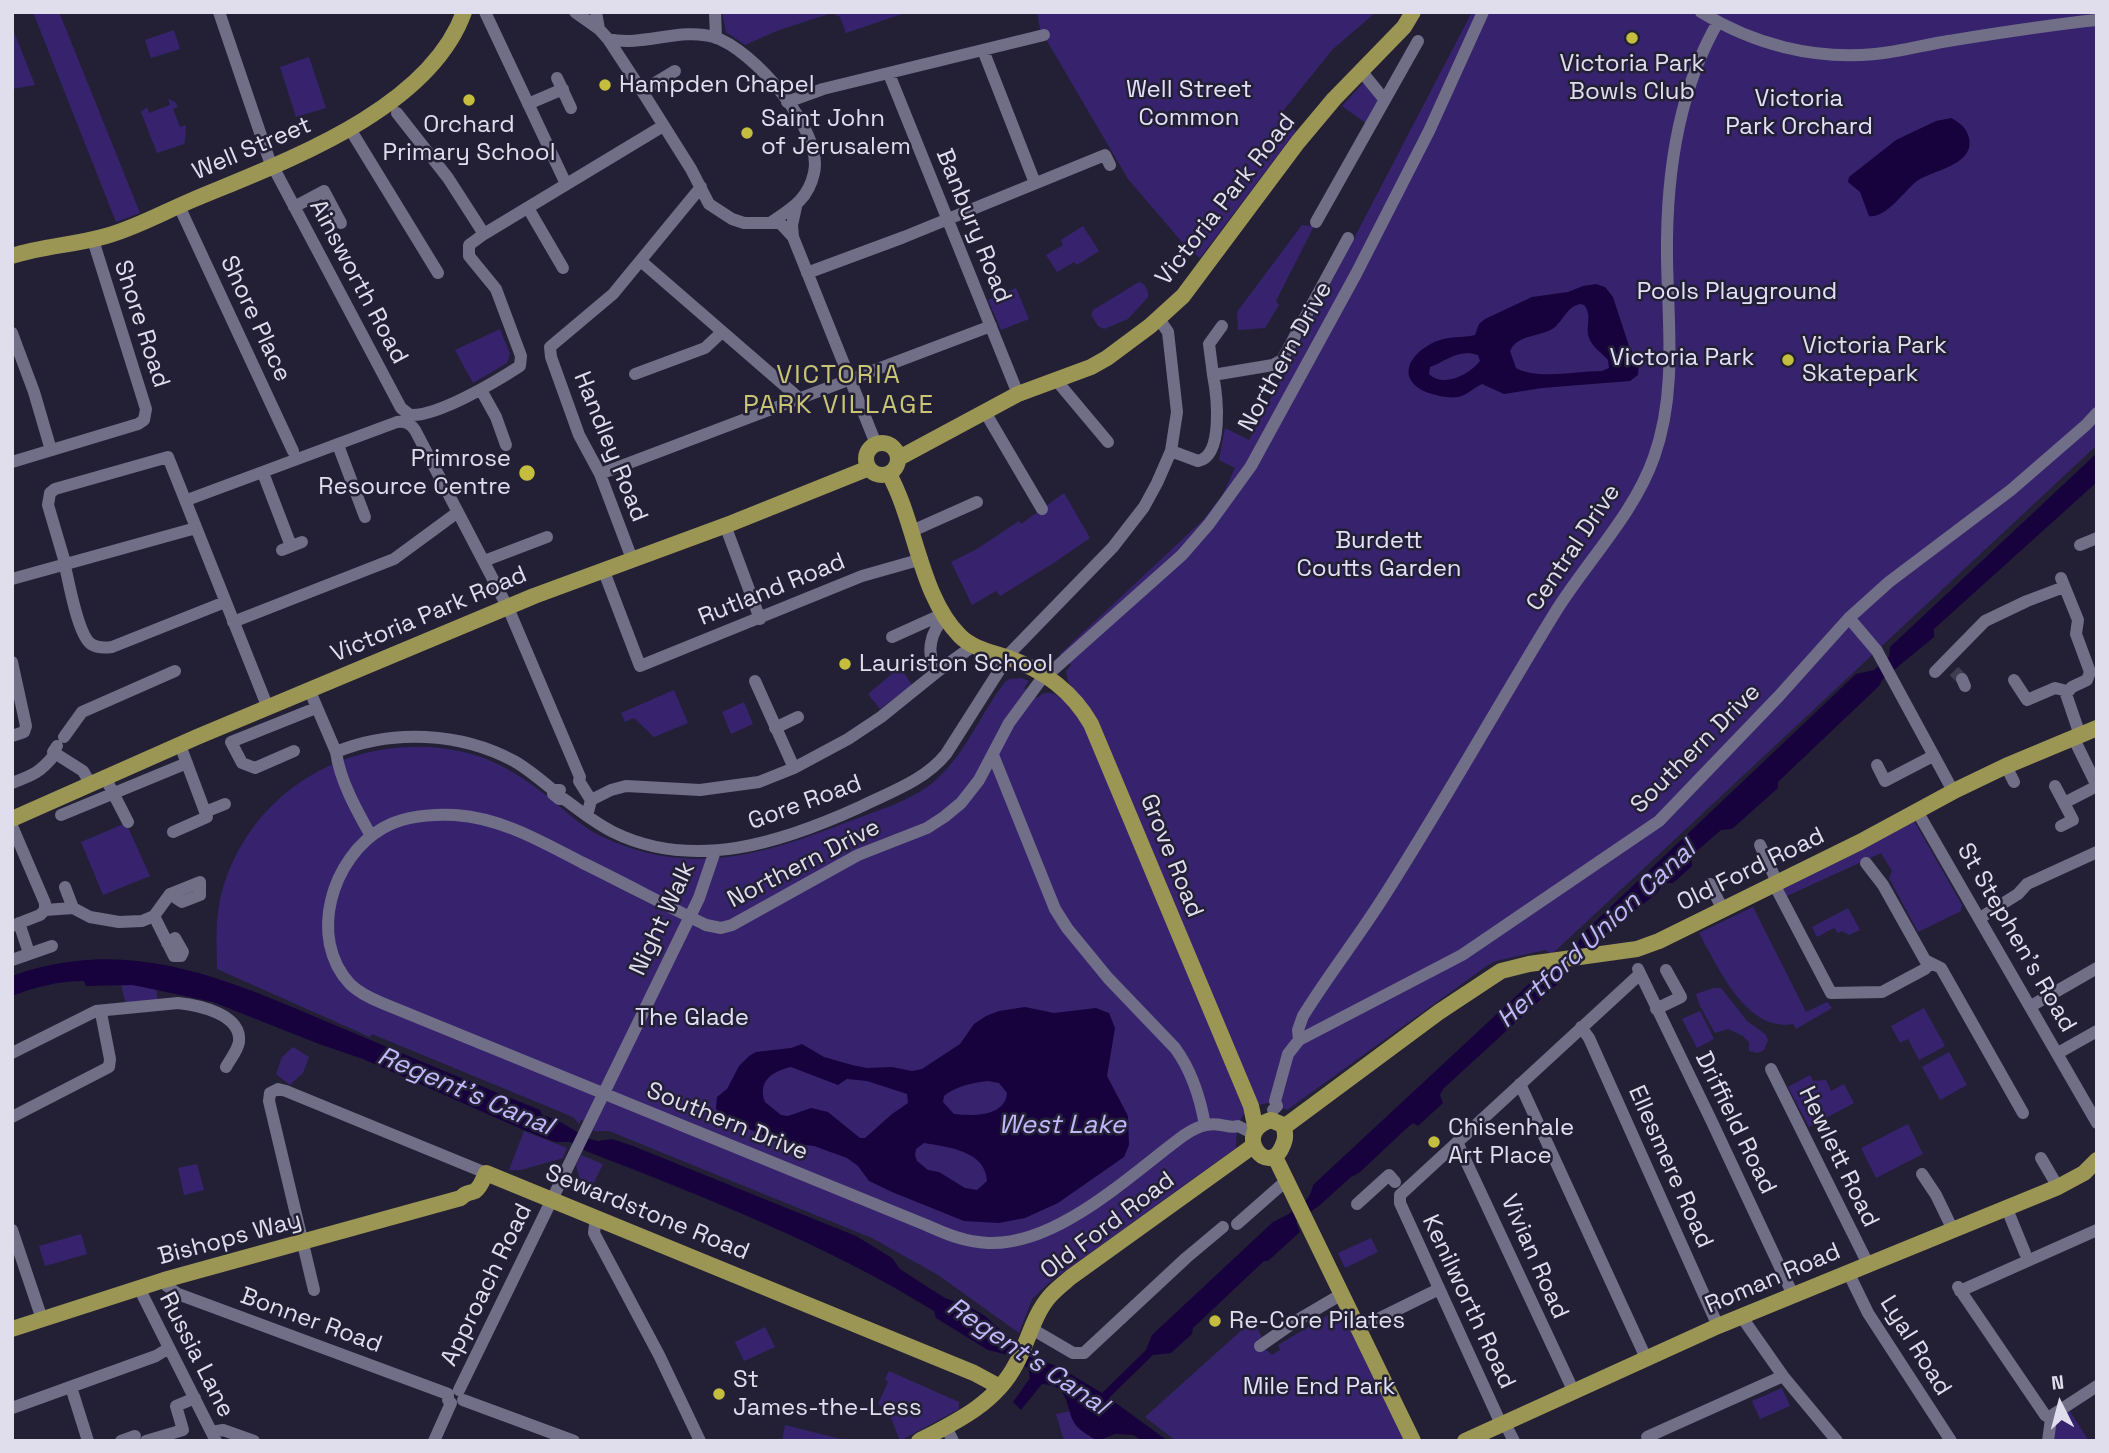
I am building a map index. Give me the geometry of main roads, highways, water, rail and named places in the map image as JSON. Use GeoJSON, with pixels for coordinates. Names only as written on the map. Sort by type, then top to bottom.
{"type":"FeatureCollection","features":[{"type":"Feature","properties":{"kind":"main road","name":"Well Street"},"geometry":{"type":"LineString","coordinates":[[12,256],[49,246],[93,240],[119,232],[349,130],[424,74],[448,45],[464,12]]}},
{"type":"Feature","properties":{"kind":"main road","name":"Victoria Park Road"},"geometry":{"type":"LineString","coordinates":[[899,458],[1018,394],[1091,367],[1159,318],[1183,296],[1298,142],[1334,99],[1404,27],[1413,12]]}},
{"type":"Feature","properties":{"kind":"main road"},"geometry":{"type":"LineString","coordinates":[[887,443],[899,458],[895,469],[889,474],[878,475],[869,468],[867,453],[876,444],[887,443]]}},
{"type":"Feature","properties":{"kind":"main road","name":"Victoria Park Road"},"geometry":{"type":"LineString","coordinates":[[12,819],[309,689],[508,607],[869,468]]}},
{"type":"Feature","properties":{"kind":"main road","name":"Grove Road"},"geometry":{"type":"LineString","coordinates":[[889,474],[944,615],[959,635],[973,646],[1007,657],[1047,675],[1072,698],[1091,724],[1251,1107],[1251,1132]]}},
{"type":"Feature","properties":{"kind":"main road","name":"Old Ford Road"},"geometry":{"type":"LineString","coordinates":[[1284,1127],[1439,1012],[1491,977],[1512,967],[1642,947],[1871,836],[1953,791],[2097,728]]}},
{"type":"Feature","properties":{"kind":"main road"},"geometry":{"type":"LineString","coordinates":[[1280,1122],[1286,1137],[1275,1157],[1258,1155],[1251,1132],[1280,1122]]}},
{"type":"Feature","properties":{"kind":"main road","name":"Old Ford Road"},"geometry":{"type":"LineString","coordinates":[[919,1441],[950,1434],[1000,1387],[1017,1364],[1049,1297],[1251,1132]]}},
{"type":"Feature","properties":{"kind":"main road"},"geometry":{"type":"LineString","coordinates":[[1275,1157],[1413,1441]]}},
{"type":"Feature","properties":{"kind":"main road","name":"Roman Road"},"geometry":{"type":"LineString","coordinates":[[1465,1441],[1741,1316],[2058,1187],[2084,1173],[2097,1160]]}},
{"type":"Feature","properties":{"kind":"main road","name":"Bishops Way"},"geometry":{"type":"LineString","coordinates":[[12,1329],[164,1280],[461,1198],[464,1193],[475,1191],[491,1175]]}},
{"type":"Feature","properties":{"kind":"main road","name":"Sewardstone Road"},"geometry":{"type":"LineString","coordinates":[[491,1175],[553,1198],[991,1380],[1000,1387]]}},
{"type":"Feature","properties":{"kind":"water"},"geometry":{"type":"Polygon","coordinates":[[[1951,118],[1968,134],[1969,147],[1966,155],[1951,166],[1917,181],[1882,213],[1869,216],[1860,192],[1848,182],[1849,177],[1896,140],[1936,121],[1951,118]]]}},
{"type":"Feature","properties":{"kind":"water"},"geometry":{"type":"Polygon","coordinates":[[[1596,284],[1605,287],[1613,297],[1629,346],[1639,364],[1638,375],[1630,381],[1504,394],[1482,384],[1465,395],[1453,397],[1439,396],[1423,390],[1414,384],[1410,377],[1411,362],[1417,354],[1437,341],[1475,335],[1479,324],[1485,319],[1532,297],[1568,292],[1596,284]],[[1580,304],[1569,310],[1555,327],[1524,338],[1514,345],[1510,351],[1516,368],[1535,374],[1546,374],[1602,371],[1609,368],[1608,360],[1589,338],[1587,309],[1580,304]],[[1469,353],[1453,356],[1430,367],[1429,374],[1441,380],[1463,375],[1480,361],[1478,355],[1469,353]]]}},
{"type":"Feature","properties":{"kind":"water"},"geometry":{"type":"Polygon","coordinates":[[[2097,453],[2097,482],[1934,629],[1934,637],[1883,679],[1879,686],[1778,782],[1778,788],[1732,829],[1721,830],[1691,856],[1692,866],[1673,883],[1663,883],[1658,892],[1592,945],[1562,980],[1443,1089],[1440,1095],[1443,1103],[1418,1126],[1413,1123],[1408,1127],[1359,1173],[1296,1222],[1300,1232],[1268,1261],[1264,1261],[1193,1328],[1192,1334],[1171,1353],[1153,1355],[1109,1398],[1168,1441],[1143,1441],[1133,1435],[1115,1434],[1097,1441],[1075,1424],[1063,1393],[1051,1385],[1042,1384],[1021,1410],[1013,1402],[1030,1378],[1028,1368],[1008,1355],[988,1350],[936,1318],[934,1311],[851,1264],[719,1204],[586,1151],[570,1142],[555,1142],[526,1131],[363,1059],[213,1002],[133,985],[86,986],[84,981],[65,982],[12,996],[12,976],[57,964],[101,959],[184,969],[225,981],[540,1110],[542,1115],[557,1120],[589,1139],[612,1139],[633,1146],[856,1236],[892,1258],[900,1269],[945,1298],[985,1316],[1014,1346],[1030,1357],[1057,1366],[1102,1393],[1146,1350],[1152,1335],[1273,1222],[1303,1203],[1313,1185],[1529,984],[1567,959],[1582,934],[1856,674],[1874,670],[1889,657],[1890,647],[2097,453]]]}},
{"type":"Feature","properties":{"kind":"water","name":"West Lake"},"geometry":{"type":"Polygon","coordinates":[[[1025,1007],[1054,1013],[1096,1008],[1109,1013],[1115,1028],[1107,1076],[1128,1116],[1129,1145],[1124,1157],[1058,1203],[1025,1218],[999,1223],[964,1221],[869,1181],[858,1166],[847,1158],[814,1146],[779,1142],[726,1119],[716,1109],[717,1097],[727,1089],[739,1066],[756,1052],[802,1044],[824,1057],[852,1065],[912,1071],[922,1069],[960,1044],[974,1024],[999,1011],[1025,1007]],[[791,1067],[773,1074],[765,1083],[765,1102],[781,1115],[788,1116],[811,1108],[828,1112],[860,1138],[865,1138],[908,1103],[907,1094],[867,1081],[847,1079],[838,1085],[791,1067]],[[988,1081],[954,1090],[944,1096],[943,1102],[954,1114],[979,1115],[994,1111],[1001,1107],[1007,1093],[999,1083],[988,1081]],[[924,1143],[916,1149],[917,1161],[928,1170],[939,1172],[965,1188],[977,1190],[987,1181],[980,1163],[964,1152],[924,1143]]]}},
{"type":"Feature","properties":{"kind":"tunnel"},"geometry":{"type":"LineString","coordinates":[[1954,671],[1962,679]]}},
{"type":"Feature","properties":{"kind":"place","name":"Victoria Park Bowls Club"},"geometry":{"type":"Point","coordinates":[1632,38]}},
{"type":"Feature","properties":{"kind":"place","name":"Hampden Chapel"},"geometry":{"type":"Point","coordinates":[605,85]}},
{"type":"Feature","properties":{"kind":"place","name":"Orchard Primary School"},"geometry":{"type":"Point","coordinates":[469,100]}},
{"type":"Feature","properties":{"kind":"place","name":"Saint John of Jerusalem"},"geometry":{"type":"Point","coordinates":[747,133]}},
{"type":"Feature","properties":{"kind":"place","name":"Victoria Park Skatepark"},"geometry":{"type":"Point","coordinates":[1788,360]}},
{"type":"Feature","properties":{"kind":"place","name":"Primrose Resource Centre"},"geometry":{"type":"Point","coordinates":[527,473]}},
{"type":"Feature","properties":{"kind":"place","name":"Lauriston School"},"geometry":{"type":"Point","coordinates":[845,664]}},
{"type":"Feature","properties":{"kind":"place","name":"Chisenhale Art Place"},"geometry":{"type":"Point","coordinates":[1434,1142]}},
{"type":"Feature","properties":{"kind":"place","name":"Re-Core Pilates"},"geometry":{"type":"Point","coordinates":[1215,1321]}},
{"type":"Feature","properties":{"kind":"place","name":"St James-the-Less"},"geometry":{"type":"Point","coordinates":[719,1394]}},
{"type":"Feature","properties":{"kind":"district","name":"VICTORIA PARK VILLAGE"},"geometry":{"type":"Point","coordinates":[839,391]}},
{"type":"Feature","properties":{"kind":"park label","name":"Well Street Common"},"geometry":{"type":"Point","coordinates":[1189,104]}},
{"type":"Feature","properties":{"kind":"park label","name":"Victoria Park Orchard"},"geometry":{"type":"Point","coordinates":[1799,113]}},
{"type":"Feature","properties":{"kind":"park label","name":"Pools Playground"},"geometry":{"type":"Point","coordinates":[1737,292]}},
{"type":"Feature","properties":{"kind":"park label","name":"Victoria Park"},"geometry":{"type":"Point","coordinates":[1682,358]}},
{"type":"Feature","properties":{"kind":"park label","name":"Burdett Coutts Garden"},"geometry":{"type":"Point","coordinates":[1379,555]}},
{"type":"Feature","properties":{"kind":"park label","name":"The Glade"},"geometry":{"type":"Point","coordinates":[692,1018]}},
{"type":"Feature","properties":{"kind":"park label","name":"Mile End Park"},"geometry":{"type":"Point","coordinates":[1319,1387]}},
{"type":"Feature","properties":{"kind":"water label","name":"Hertford Union Canal"},"geometry":{"type":"Point","coordinates":[1597,935]}},
{"type":"Feature","properties":{"kind":"water label","name":"Regent's Canal"},"geometry":{"type":"Point","coordinates":[465,1092]}},
{"type":"Feature","properties":{"kind":"water label","name":"Regent's Canal"},"geometry":{"type":"Point","coordinates":[1027,1357]}}]}
